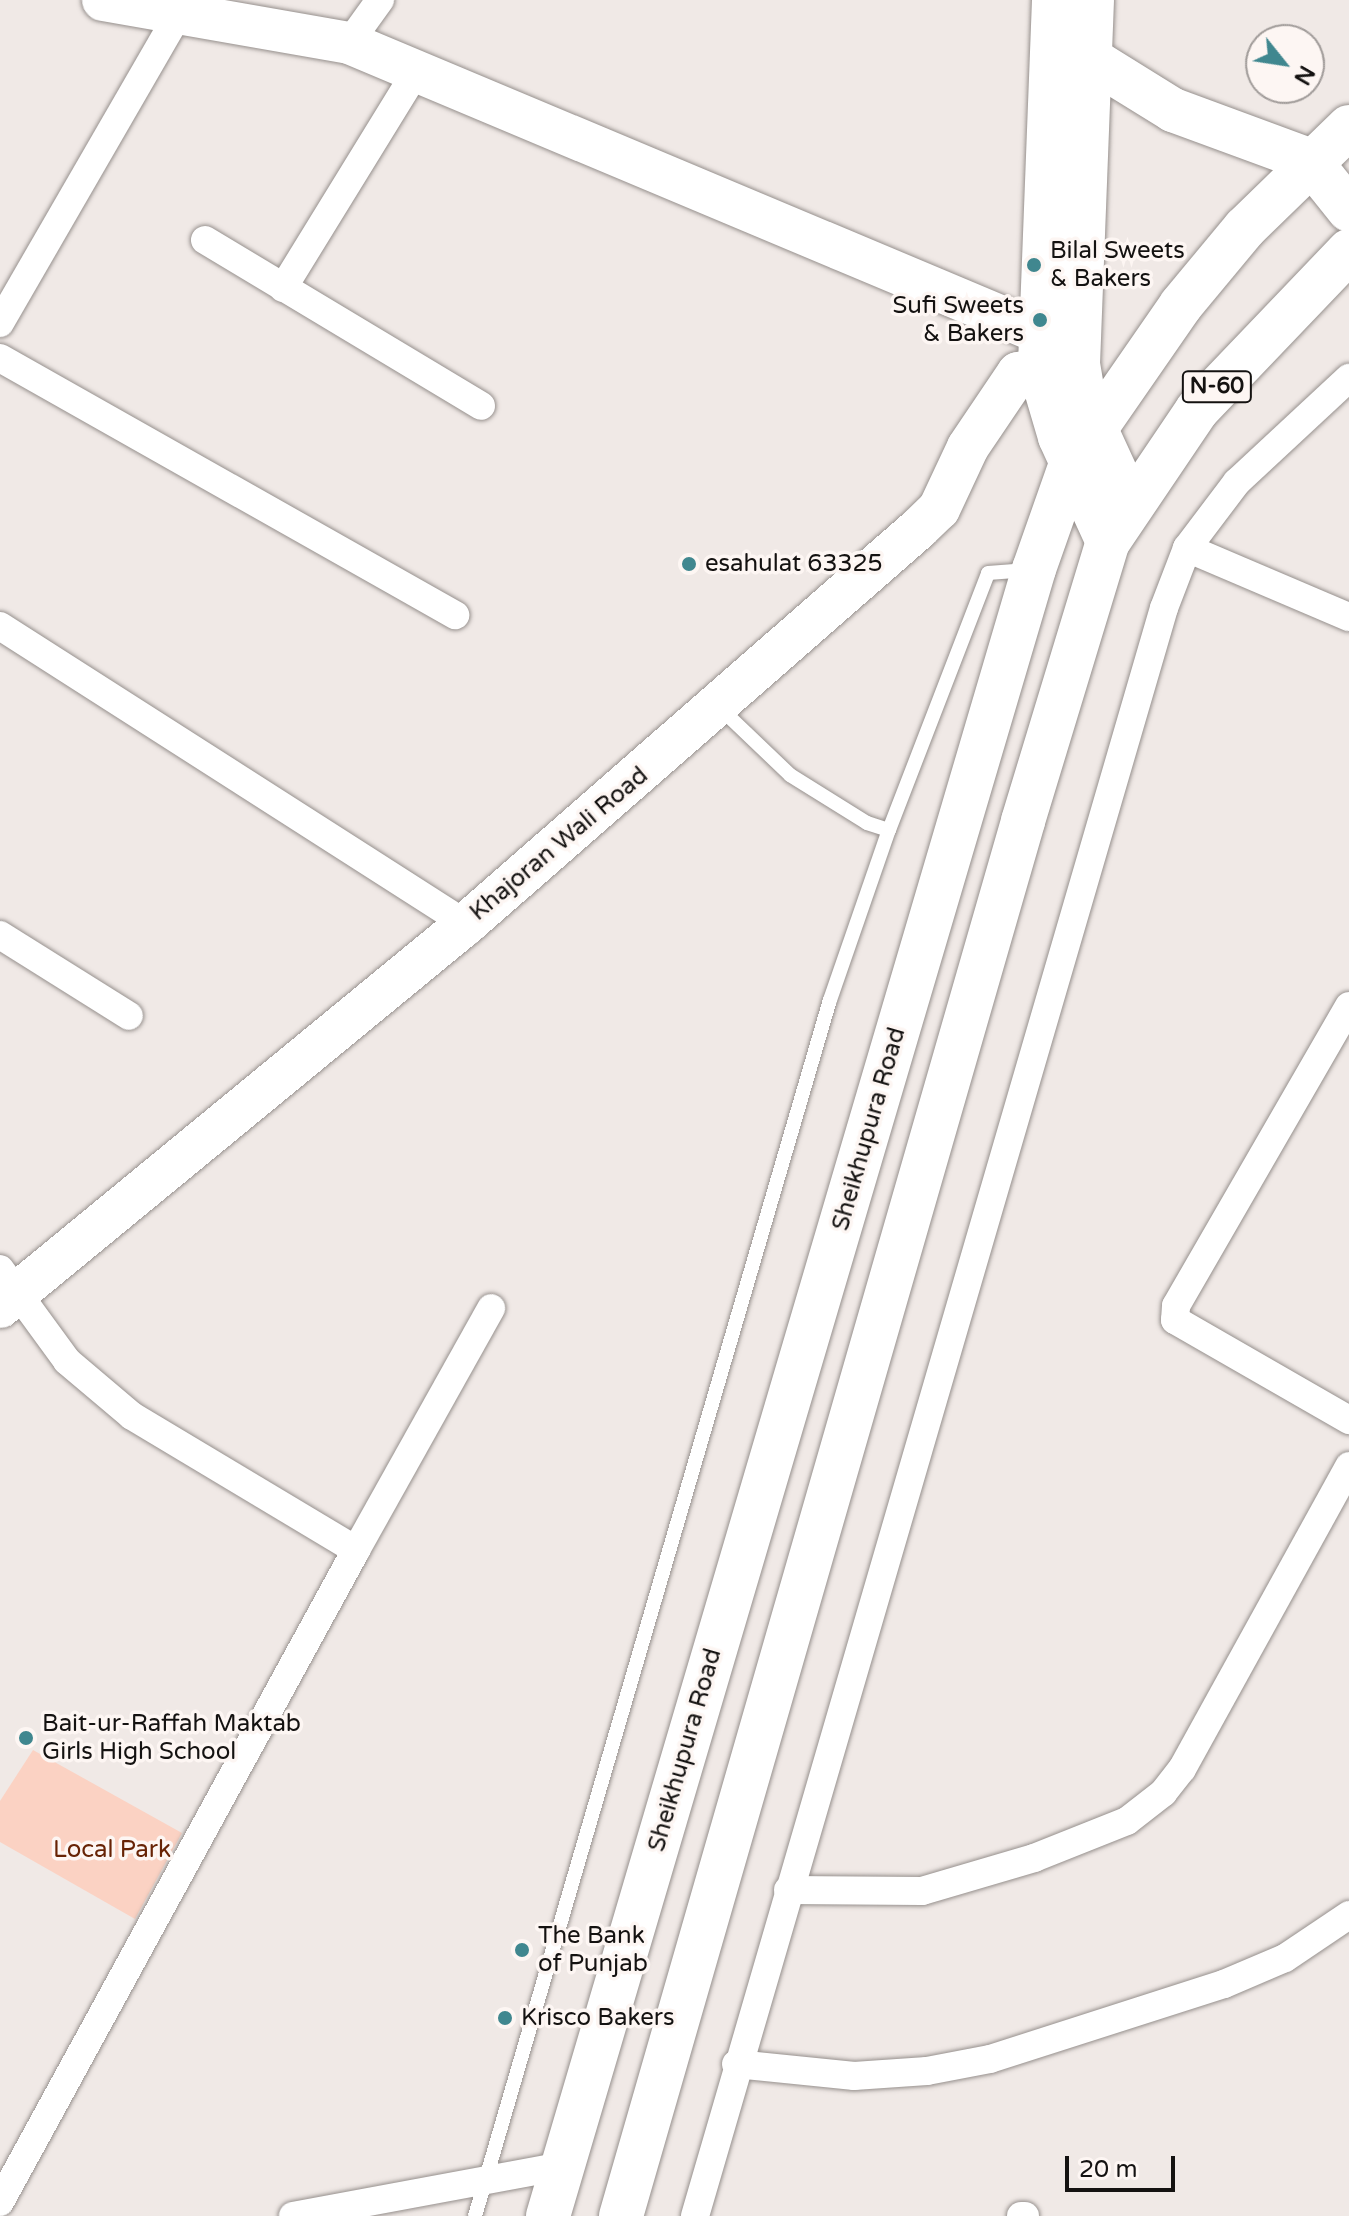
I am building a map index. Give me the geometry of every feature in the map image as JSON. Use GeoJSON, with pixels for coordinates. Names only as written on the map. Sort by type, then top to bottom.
{"type":"FeatureCollection","features":[{"type":"Feature","properties":{"kind":"main road"},"geometry":{"type":"LineString","coordinates":[[621,2216],[1009,867],[1108,542],[1071,464],[1058,348],[1054,0]]}},
{"type":"Feature","properties":{"kind":"main road"},"geometry":{"type":"LineString","coordinates":[[1092,0],[1089,58],[1058,348],[1130,504]]}},
{"type":"Feature","properties":{"kind":"main road"},"geometry":{"type":"LineString","coordinates":[[1089,58],[1173,110],[1309,160],[1349,210]]}},
{"type":"Feature","properties":{"kind":"main road","name":"Sheikhupura Road"},"geometry":{"type":"LineString","coordinates":[[548,2216],[1034,569],[1071,464],[1093,426],[1181,305],[1309,160],[1349,127]]}},
{"type":"Feature","properties":{"kind":"main road","name":"N-60"},"geometry":{"type":"LineString","coordinates":[[1108,542],[1130,504],[1240,360],[1349,251]]}},
{"type":"Feature","properties":{"kind":"street"},"geometry":{"type":"LineString","coordinates":[[103,0],[182,7],[349,43],[1058,348]]}},
{"type":"Feature","properties":{"kind":"street"},"geometry":{"type":"LineString","coordinates":[[349,43],[380,0]]}},
{"type":"Feature","properties":{"kind":"street"},"geometry":{"type":"LineString","coordinates":[[0,323],[182,7]]}},
{"type":"Feature","properties":{"kind":"street"},"geometry":{"type":"LineString","coordinates":[[283,288],[416,72]]}},
{"type":"Feature","properties":{"kind":"street"},"geometry":{"type":"LineString","coordinates":[[205,240],[481,406]]}},
{"type":"Feature","properties":{"kind":"street","name":"Khajoran Wali Road"},"geometry":{"type":"LineString","coordinates":[[5,1290],[466,924],[720,707],[939,509],[968,447],[1001,395],[1018,373],[1058,348]]}},
{"type":"Feature","properties":{"kind":"street"},"geometry":{"type":"LineString","coordinates":[[0,358],[455,615]]}},
{"type":"Feature","properties":{"kind":"street"},"geometry":{"type":"LineString","coordinates":[[695,2216],[736,2064],[1133,705],[1187,548],[1237,482],[1349,378]]}},
{"type":"Feature","properties":{"kind":"street"},"geometry":{"type":"LineString","coordinates":[[1187,548],[1349,617]]}},
{"type":"Feature","properties":{"kind":"street"},"geometry":{"type":"LineString","coordinates":[[0,626],[466,924]]}},
{"type":"Feature","properties":{"kind":"street"},"geometry":{"type":"LineString","coordinates":[[0,935],[129,1016]]}},
{"type":"Feature","properties":{"kind":"street"},"geometry":{"type":"LineString","coordinates":[[1349,1006],[1176,1306],[1175,1320],[1349,1420]]}},
{"type":"Feature","properties":{"kind":"street"},"geometry":{"type":"LineString","coordinates":[[5,1290],[67,1361],[132,1416],[356,1550]]}},
{"type":"Feature","properties":{"kind":"street"},"geometry":{"type":"LineString","coordinates":[[0,2202],[491,1308]]}},
{"type":"Feature","properties":{"kind":"street"},"geometry":{"type":"LineString","coordinates":[[788,1890],[922,1891],[1034,1858],[1127,1821],[1163,1793],[1182,1769],[1349,1466]]}},
{"type":"Feature","properties":{"kind":"street"},"geometry":{"type":"LineString","coordinates":[[736,2064],[854,2076],[927,2071],[990,2059],[1224,1984],[1285,1958],[1349,1915]]}},
{"type":"Feature","properties":{"kind":"street"},"geometry":{"type":"LineString","coordinates":[[293,2216],[486,2177],[563,2166]]}},
{"type":"Feature","properties":{"kind":"lane"},"geometry":{"type":"LineString","coordinates":[[475,2216],[830,1000],[889,830],[988,573],[1034,569]]}},
{"type":"Feature","properties":{"kind":"lane"},"geometry":{"type":"LineString","coordinates":[[720,707],[790,775],[867,823],[889,830]]}},
{"type":"Feature","properties":{"kind":"green space","name":"Local Park"},"geometry":{"type":"Polygon","coordinates":[[[33,1750],[182,1833],[135,1919],[0,1842],[0,1801],[33,1750]]]}},
{"type":"Feature","properties":{"kind":"place","name":"Bilal Sweets & Bakers"},"geometry":{"type":"Point","coordinates":[1034,265]}},
{"type":"Feature","properties":{"kind":"place","name":"Sufi Sweets & Bakers"},"geometry":{"type":"Point","coordinates":[1040,320]}},
{"type":"Feature","properties":{"kind":"place","name":"esahulat 63325"},"geometry":{"type":"Point","coordinates":[689,564]}},
{"type":"Feature","properties":{"kind":"place","name":"Bait-ur-Raffah Maktab Girls High School"},"geometry":{"type":"Point","coordinates":[26,1738]}},
{"type":"Feature","properties":{"kind":"place","name":"The Bank of Punjab"},"geometry":{"type":"Point","coordinates":[522,1950]}},
{"type":"Feature","properties":{"kind":"place","name":"Krisco Bakers"},"geometry":{"type":"Point","coordinates":[505,2018]}}]}
